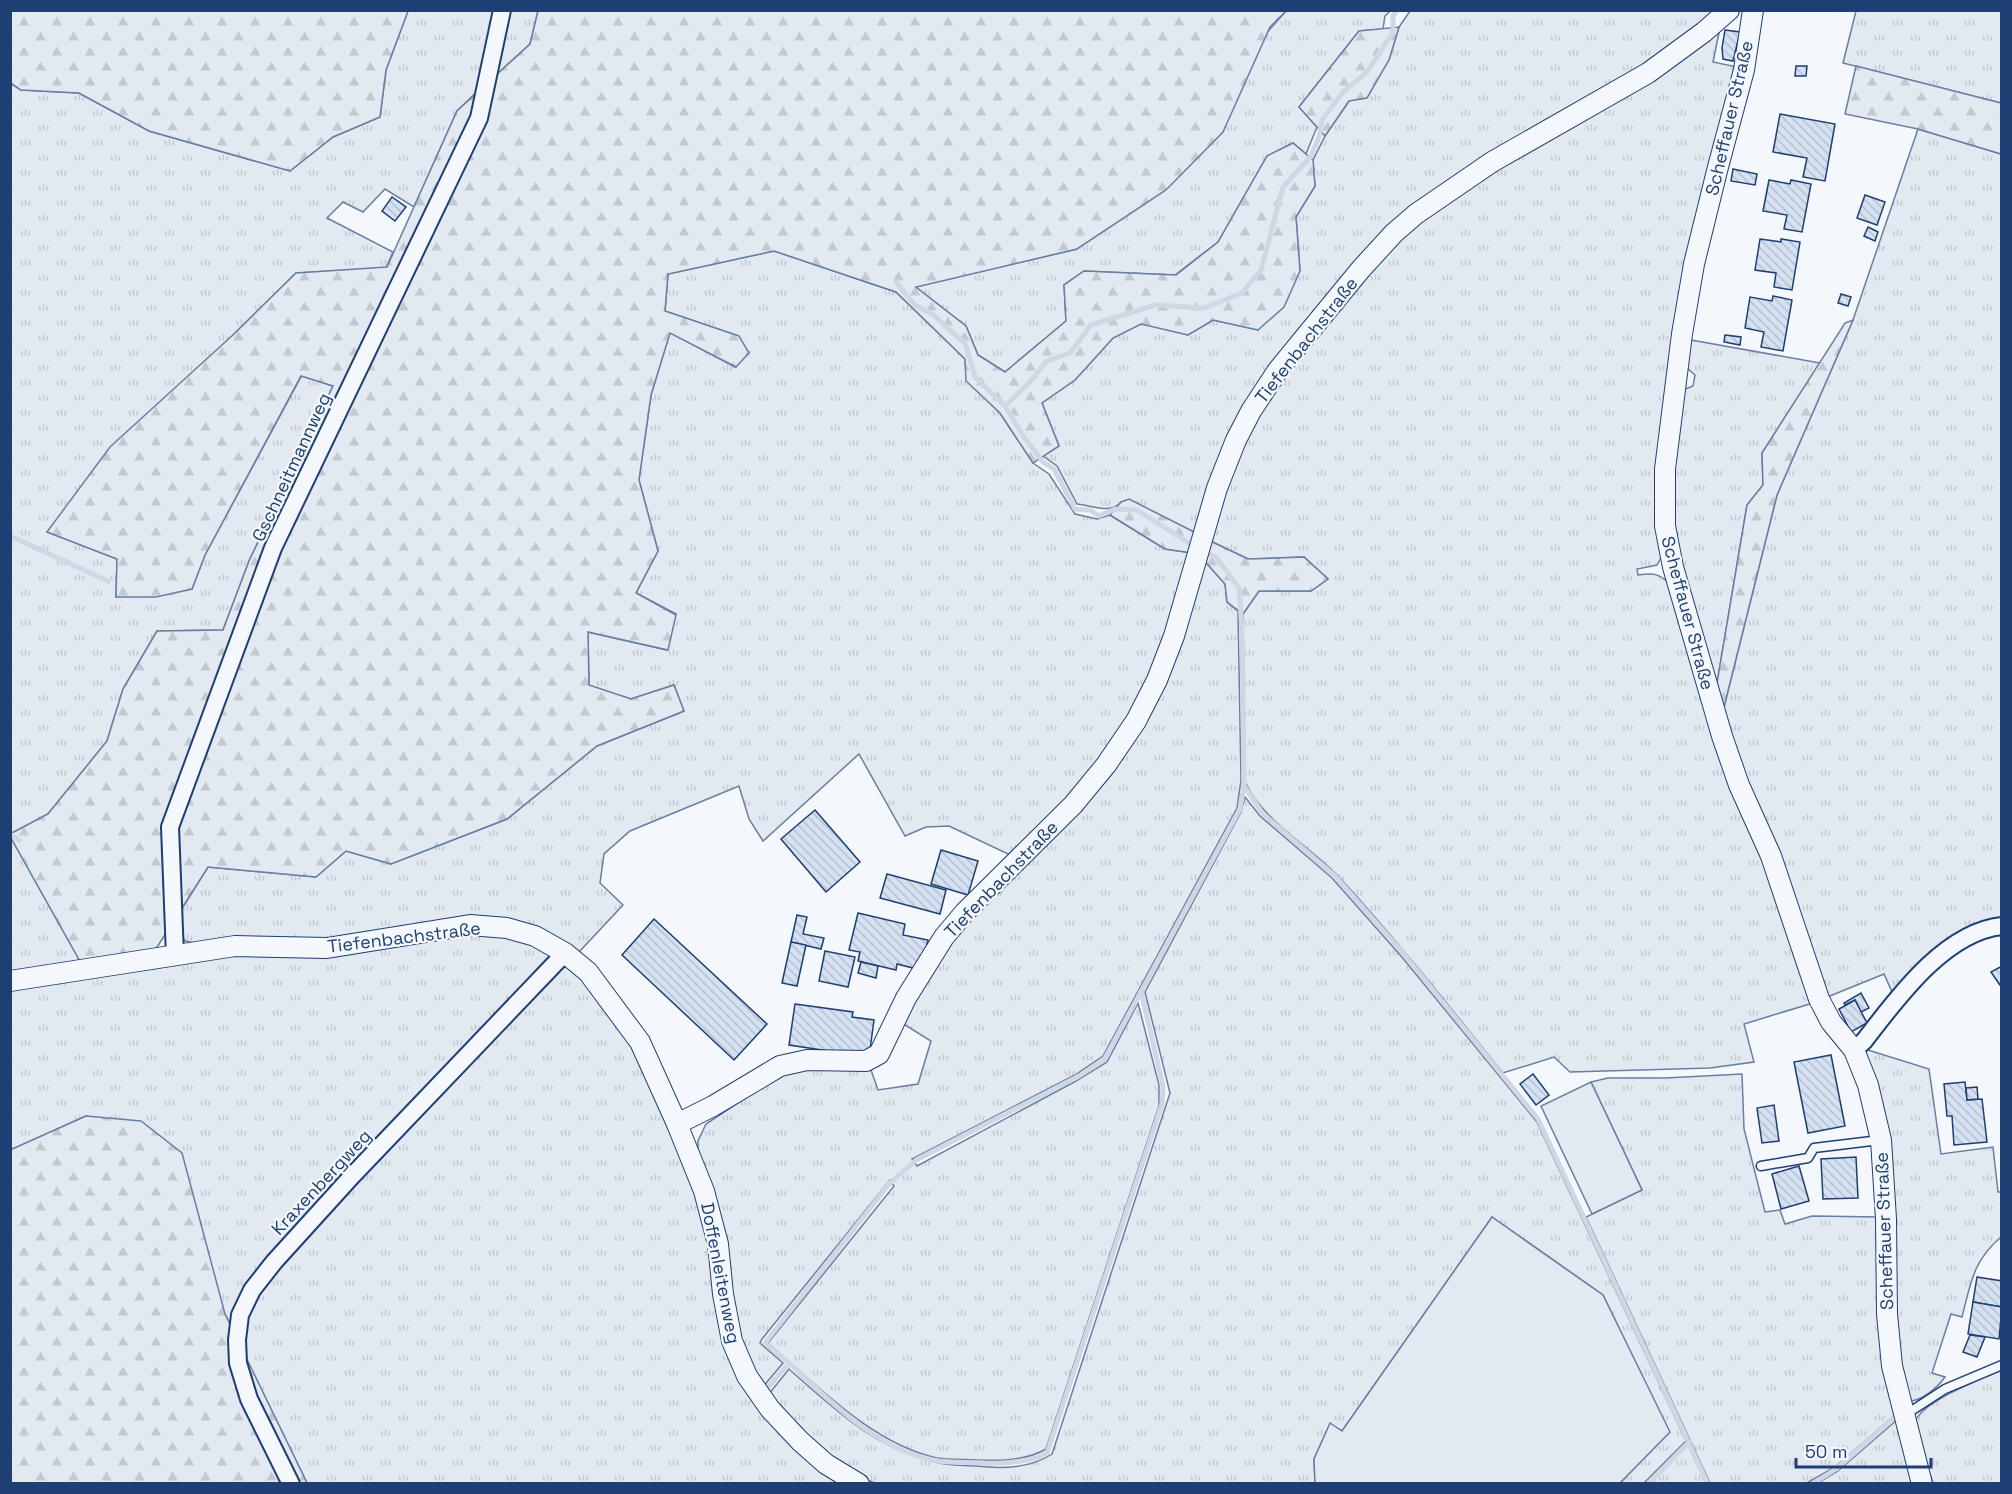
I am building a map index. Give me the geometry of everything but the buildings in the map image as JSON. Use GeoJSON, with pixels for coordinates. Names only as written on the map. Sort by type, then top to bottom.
{"type":"FeatureCollection","features":[{"type":"Feature","properties":{"kind":"street","name":"Gschneitmannweg"},"geometry":{"type":"LineString","coordinates":[[175,956],[170,827],[273,548],[479,118],[502,10]]}},
{"type":"Feature","properties":{"kind":"street","name":"Tiefenbachstraße"},"geometry":{"type":"LineString","coordinates":[[10,981],[235,946],[327,948],[470,925],[507,928],[535,936],[566,953],[588,972],[640,1042],[677,1124],[713,1106],[780,1066],[807,1060],[866,1061],[879,1054],[906,998],[944,937],[965,912],[1073,805],[1106,765],[1136,721],[1157,680],[1174,636],[1217,488],[1236,440],[1251,411],[1278,370],[1361,270],[1394,233],[1416,214],[1492,162],[1648,73],[1704,32],[1729,10]]}},
{"type":"Feature","properties":{"kind":"street","name":"Scheffauer Straße"},"geometry":{"type":"LineString","coordinates":[[1753,10],[1744,70],[1694,264],[1682,334],[1665,469],[1665,526],[1673,567],[1722,736],[1739,785],[1771,856],[1819,999],[1831,1022],[1854,1050],[1868,1085],[1881,1140],[1886,1219],[1887,1314],[1892,1366],[1922,1484]]}},
{"type":"Feature","properties":{"kind":"street"},"geometry":{"type":"LineString","coordinates":[[1854,1050],[1919,973],[1955,945],[1974,934],[2001,926]]}},
{"type":"Feature","properties":{"kind":"street","name":"Kraxenbergweg"},"geometry":{"type":"LineString","coordinates":[[291,1484],[249,1399],[238,1363],[237,1340],[240,1315],[252,1290],[274,1262],[352,1176],[566,953]]}},
{"type":"Feature","properties":{"kind":"street","name":"Doffenleitenweg"},"geometry":{"type":"LineString","coordinates":[[677,1124],[704,1191],[718,1244],[723,1294],[732,1341],[747,1376],[770,1409],[800,1441],[826,1464],[859,1484]]}},
{"type":"Feature","properties":{"kind":"lane"},"geometry":{"type":"LineString","coordinates":[[1761,1166],[1808,1158],[1814,1148],[1881,1140]]}},
{"type":"Feature","properties":{"kind":"lane"},"geometry":{"type":"LineString","coordinates":[[1904,1415],[1945,1389],[2001,1365]]}},
{"type":"Feature","properties":{"kind":"green space"},"geometry":{"type":"Polygon","coordinates":[[[10,11],[408,11],[386,70],[380,117],[333,137],[290,171],[149,131],[79,93],[21,90],[11,83],[10,11]]]}},
{"type":"Feature","properties":{"kind":"green space"},"geometry":{"type":"Polygon","coordinates":[[[408,11],[498,11],[482,87],[457,111],[414,207],[385,189],[363,212],[343,202],[327,218],[393,252],[386,268],[296,273],[234,334],[47,532],[117,559],[116,597],[192,589],[205,555],[302,375],[333,386],[249,561],[223,630],[157,631],[123,689],[107,741],[48,814],[11,834],[10,83],[21,90],[79,93],[149,131],[290,171],[333,137],[380,117],[386,70],[408,11]]]}},
{"type":"Feature","properties":{"kind":"green space"},"geometry":{"type":"Polygon","coordinates":[[[508,11],[538,11],[530,44],[496,75],[508,11]]]}},
{"type":"Feature","properties":{"kind":"green space"},"geometry":{"type":"Polygon","coordinates":[[[538,11],[1286,11],[1270,27],[1223,132],[1166,190],[1077,249],[916,287],[966,326],[978,355],[1005,372],[1066,321],[1064,285],[1084,271],[1176,275],[1218,242],[1267,156],[1293,143],[1313,160],[1315,186],[1296,217],[1300,271],[1284,307],[1258,330],[1213,320],[1188,335],[1141,324],[1113,338],[1075,380],[1042,403],[1059,446],[1033,463],[1000,413],[966,381],[965,359],[896,292],[774,251],[668,274],[665,311],[739,336],[749,353],[736,367],[670,333],[651,395],[639,480],[658,551],[636,593],[676,615],[668,650],[588,632],[589,685],[631,699],[674,685],[684,711],[597,746],[507,819],[391,864],[346,851],[316,877],[208,867],[154,952],[81,963],[10,834],[48,814],[107,741],[123,689],[157,631],[223,630],[249,561],[333,386],[301,376],[205,555],[192,589],[156,597],[116,597],[117,559],[47,532],[110,447],[234,334],[296,273],[387,267],[457,111],[530,44],[538,11]]]}},
{"type":"Feature","properties":{"kind":"green space"},"geometry":{"type":"Polygon","coordinates":[[[1286,11],[1390,11],[1385,16],[1383,29],[1359,31],[1299,107],[1317,127],[1306,154],[1293,143],[1267,156],[1218,242],[1175,275],[1084,271],[1064,285],[1066,321],[1005,372],[978,355],[966,326],[915,287],[1077,249],[1286,11]]]}},
{"type":"Feature","properties":{"kind":"green space"},"geometry":{"type":"Polygon","coordinates":[[[1410,11],[1722,11],[1686,41],[1423,203],[1278,364],[1198,534],[1121,502],[1117,506],[1106,509],[1077,504],[1057,466],[1043,456],[1059,446],[1042,403],[1075,380],[1113,338],[1141,323],[1188,335],[1213,320],[1258,330],[1300,271],[1296,217],[1315,186],[1313,160],[1325,136],[1349,101],[1389,60],[1399,27],[1410,11]]]}},
{"type":"Feature","properties":{"kind":"green space"},"geometry":{"type":"Polygon","coordinates":[[[1856,11],[2001,11],[2001,103],[1843,63],[1856,11]]]}},
{"type":"Feature","properties":{"kind":"green space"},"geometry":{"type":"Polygon","coordinates":[[[1721,23],[1713,62],[1737,67],[1698,214],[1662,556],[1657,565],[1637,569],[1638,575],[1656,575],[1670,584],[1813,1003],[1744,1024],[1754,1062],[1710,1068],[1570,1072],[1554,1057],[1503,1073],[1360,900],[1326,864],[1275,821],[1253,796],[1245,782],[1243,614],[1259,591],[1311,591],[1328,579],[1304,557],[1248,559],[1206,539],[1260,405],[1374,262],[1429,210],[1721,23]]]}},
{"type":"Feature","properties":{"kind":"green space"},"geometry":{"type":"Polygon","coordinates":[[[1399,27],[1389,60],[1367,98],[1349,101],[1325,136],[1299,107],[1359,31],[1399,27]]]}},
{"type":"Feature","properties":{"kind":"green space"},"geometry":{"type":"Polygon","coordinates":[[[1856,66],[2001,103],[2001,154],[1918,129],[1845,114],[1856,66]]]}},
{"type":"Feature","properties":{"kind":"green space"},"geometry":{"type":"Polygon","coordinates":[[[1918,129],[2001,154],[2001,919],[1893,994],[1884,974],[1825,998],[1722,715],[1777,495],[1853,320],[1918,129]]]}},
{"type":"Feature","properties":{"kind":"green space"},"geometry":{"type":"Polygon","coordinates":[[[774,251],[896,292],[965,359],[967,381],[1000,413],[1033,463],[1049,474],[1075,514],[1097,519],[1110,515],[1165,549],[1192,553],[1152,679],[1103,760],[1020,850],[1008,854],[949,826],[926,827],[905,836],[859,754],[763,841],[749,819],[739,786],[630,831],[604,854],[600,883],[623,905],[579,952],[522,923],[343,941],[200,944],[185,941],[179,933],[178,915],[208,867],[316,877],[346,851],[391,864],[507,819],[597,746],[684,711],[674,685],[631,699],[589,686],[588,632],[667,650],[676,614],[636,593],[658,551],[639,480],[651,395],[670,332],[735,367],[739,336],[665,311],[668,274],[774,251]]]}},
{"type":"Feature","properties":{"kind":"green space"},"geometry":{"type":"Polygon","coordinates":[[[1853,320],[1777,495],[1722,715],[1716,689],[1747,505],[1763,485],[1762,453],[1845,323],[1853,320]]]}},
{"type":"Feature","properties":{"kind":"green space"},"geometry":{"type":"Polygon","coordinates":[[[1691,340],[1820,363],[1762,453],[1763,485],[1747,505],[1716,689],[1675,549],[1670,503],[1683,390],[1693,386],[1695,375],[1687,368],[1691,340]]]}},
{"type":"Feature","properties":{"kind":"green space"},"geometry":{"type":"Polygon","coordinates":[[[1129,499],[1198,534],[1192,553],[1165,549],[1110,515],[1121,502],[1129,499]]]}},
{"type":"Feature","properties":{"kind":"green space"},"geometry":{"type":"Polygon","coordinates":[[[1206,539],[1248,559],[1304,557],[1328,579],[1311,591],[1259,591],[1243,614],[1227,602],[1225,584],[1202,558],[1206,539]]]}},
{"type":"Feature","properties":{"kind":"green space"},"geometry":{"type":"Polygon","coordinates":[[[1202,558],[1225,584],[1227,602],[1238,611],[1241,780],[1237,808],[1103,1056],[1075,1075],[912,1159],[917,1166],[1107,1062],[1138,1003],[1159,1085],[1159,1106],[1046,1449],[1022,1458],[995,1460],[942,1459],[913,1451],[868,1427],[846,1411],[768,1343],[894,1186],[890,1180],[762,1339],[760,1343],[783,1363],[762,1388],[739,1342],[698,1158],[698,1141],[706,1124],[783,1073],[809,1065],[870,1067],[878,1090],[918,1084],[931,1041],[902,1023],[955,935],[1107,772],[1202,558]]]}},
{"type":"Feature","properties":{"kind":"green space"},"geometry":{"type":"Polygon","coordinates":[[[1245,797],[1260,816],[1332,878],[1401,956],[1537,1122],[1686,1441],[1644,1483],[1620,1483],[1669,1432],[1603,1295],[1492,1217],[1342,1431],[1330,1424],[1314,1459],[1315,1483],[875,1483],[842,1468],[828,1458],[803,1435],[768,1395],[789,1369],[839,1412],[874,1437],[913,1456],[940,1463],[1005,1467],[1025,1465],[1052,1454],[1170,1093],[1145,992],[1241,812],[1245,797]]]}},
{"type":"Feature","properties":{"kind":"green space"},"geometry":{"type":"Polygon","coordinates":[[[11,838],[81,963],[11,972],[11,838]]]}},
{"type":"Feature","properties":{"kind":"green space"},"geometry":{"type":"Polygon","coordinates":[[[483,931],[513,934],[551,952],[547,962],[354,1166],[233,1330],[225,1314],[86,1116],[11,1150],[10,987],[158,968],[229,956],[483,931]]]}},
{"type":"Feature","properties":{"kind":"green space"},"geometry":{"type":"Polygon","coordinates":[[[561,967],[571,968],[611,1010],[648,1073],[711,1232],[728,1349],[848,1483],[307,1483],[242,1350],[245,1322],[253,1299],[276,1265],[561,967]]]}},
{"type":"Feature","properties":{"kind":"green space"},"geometry":{"type":"Polygon","coordinates":[[[1868,1050],[1929,1069],[1941,1154],[1993,1147],[1998,1192],[2001,1192],[2001,1237],[1984,1255],[1974,1273],[1962,1317],[1951,1314],[1932,1373],[1945,1377],[1929,1393],[1913,1401],[1908,1401],[1904,1396],[1864,1052],[1868,1050]]]}},
{"type":"Feature","properties":{"kind":"green space"},"geometry":{"type":"Polygon","coordinates":[[[1742,1074],[1744,1129],[1765,1212],[1780,1210],[1785,1224],[1812,1216],[1879,1217],[1896,1414],[1835,1467],[1807,1483],[1710,1483],[1586,1217],[1642,1190],[1591,1082],[1608,1078],[1742,1074]]]}},
{"type":"Feature","properties":{"kind":"green space"},"geometry":{"type":"Polygon","coordinates":[[[1591,1082],[1642,1190],[1592,1214],[1541,1106],[1591,1082]]]}},
{"type":"Feature","properties":{"kind":"green space"},"geometry":{"type":"Polygon","coordinates":[[[86,1116],[141,1121],[182,1153],[225,1314],[307,1483],[11,1483],[10,1150],[86,1116]]]}},
{"type":"Feature","properties":{"kind":"green space"},"geometry":{"type":"Polygon","coordinates":[[[1492,1217],[1603,1295],[1670,1432],[1620,1483],[1315,1483],[1314,1459],[1330,1423],[1342,1431],[1492,1217]]]}},
{"type":"Feature","properties":{"kind":"green space"},"geometry":{"type":"Polygon","coordinates":[[[2001,1370],[2001,1483],[1933,1483],[1914,1426],[1917,1417],[1925,1409],[1951,1393],[2001,1370]]]}},
{"type":"Feature","properties":{"kind":"green space"},"geometry":{"type":"Polygon","coordinates":[[[1898,1419],[1915,1483],[1816,1484],[1838,1471],[1898,1419]]]}},
{"type":"Feature","properties":{"kind":"green space"},"geometry":{"type":"Polygon","coordinates":[[[1688,1445],[1706,1483],[1651,1483],[1688,1445]]]}},
{"type":"Feature","properties":{"kind":"waterway"},"geometry":{"type":"LineString","coordinates":[[1005,406],[1029,383],[1047,361],[1070,353],[1091,325],[1155,305],[1204,308],[1242,293],[1261,270],[1283,187],[1311,156],[1319,137],[1322,120],[1343,92],[1367,72],[1393,32],[1393,16],[1397,10]]}},
{"type":"Feature","properties":{"kind":"waterway"},"geometry":{"type":"LineString","coordinates":[[896,282],[915,305],[932,314],[965,343],[975,377],[1005,406],[1043,462],[1054,469],[1075,509],[1090,510],[1099,516],[1115,509],[1137,510],[1195,547]]}},
{"type":"Feature","properties":{"kind":"waterway"},"geometry":{"type":"LineString","coordinates":[[10,536],[108,581]]}},
{"type":"Feature","properties":{"kind":"waterway"},"geometry":{"type":"LineString","coordinates":[[765,1391],[789,1363],[765,1343],[889,1184],[916,1160],[1079,1076],[1104,1060],[1240,809],[1244,786],[1242,630],[1239,588],[1216,557],[1203,551]]}},
{"type":"Feature","properties":{"kind":"waterway"},"geometry":{"type":"LineString","coordinates":[[1244,786],[1263,814],[1335,876],[1403,953],[1538,1119],[1708,1484]]}},
{"type":"Feature","properties":{"kind":"waterway"},"geometry":{"type":"LineString","coordinates":[[10,834],[19,840]]}},
{"type":"Feature","properties":{"kind":"waterway"},"geometry":{"type":"LineString","coordinates":[[789,1363],[857,1423],[895,1447],[916,1455],[944,1462],[999,1463],[1026,1460],[1047,1453],[1162,1104],[1163,1086],[1141,991]]}},
{"type":"Feature","properties":{"kind":"waterway"},"geometry":{"type":"LineString","coordinates":[[1812,1484],[1836,1469],[1895,1417]]}},
{"type":"Feature","properties":{"kind":"waterway"},"geometry":{"type":"LineString","coordinates":[[1648,1484],[1689,1442]]}}]}
